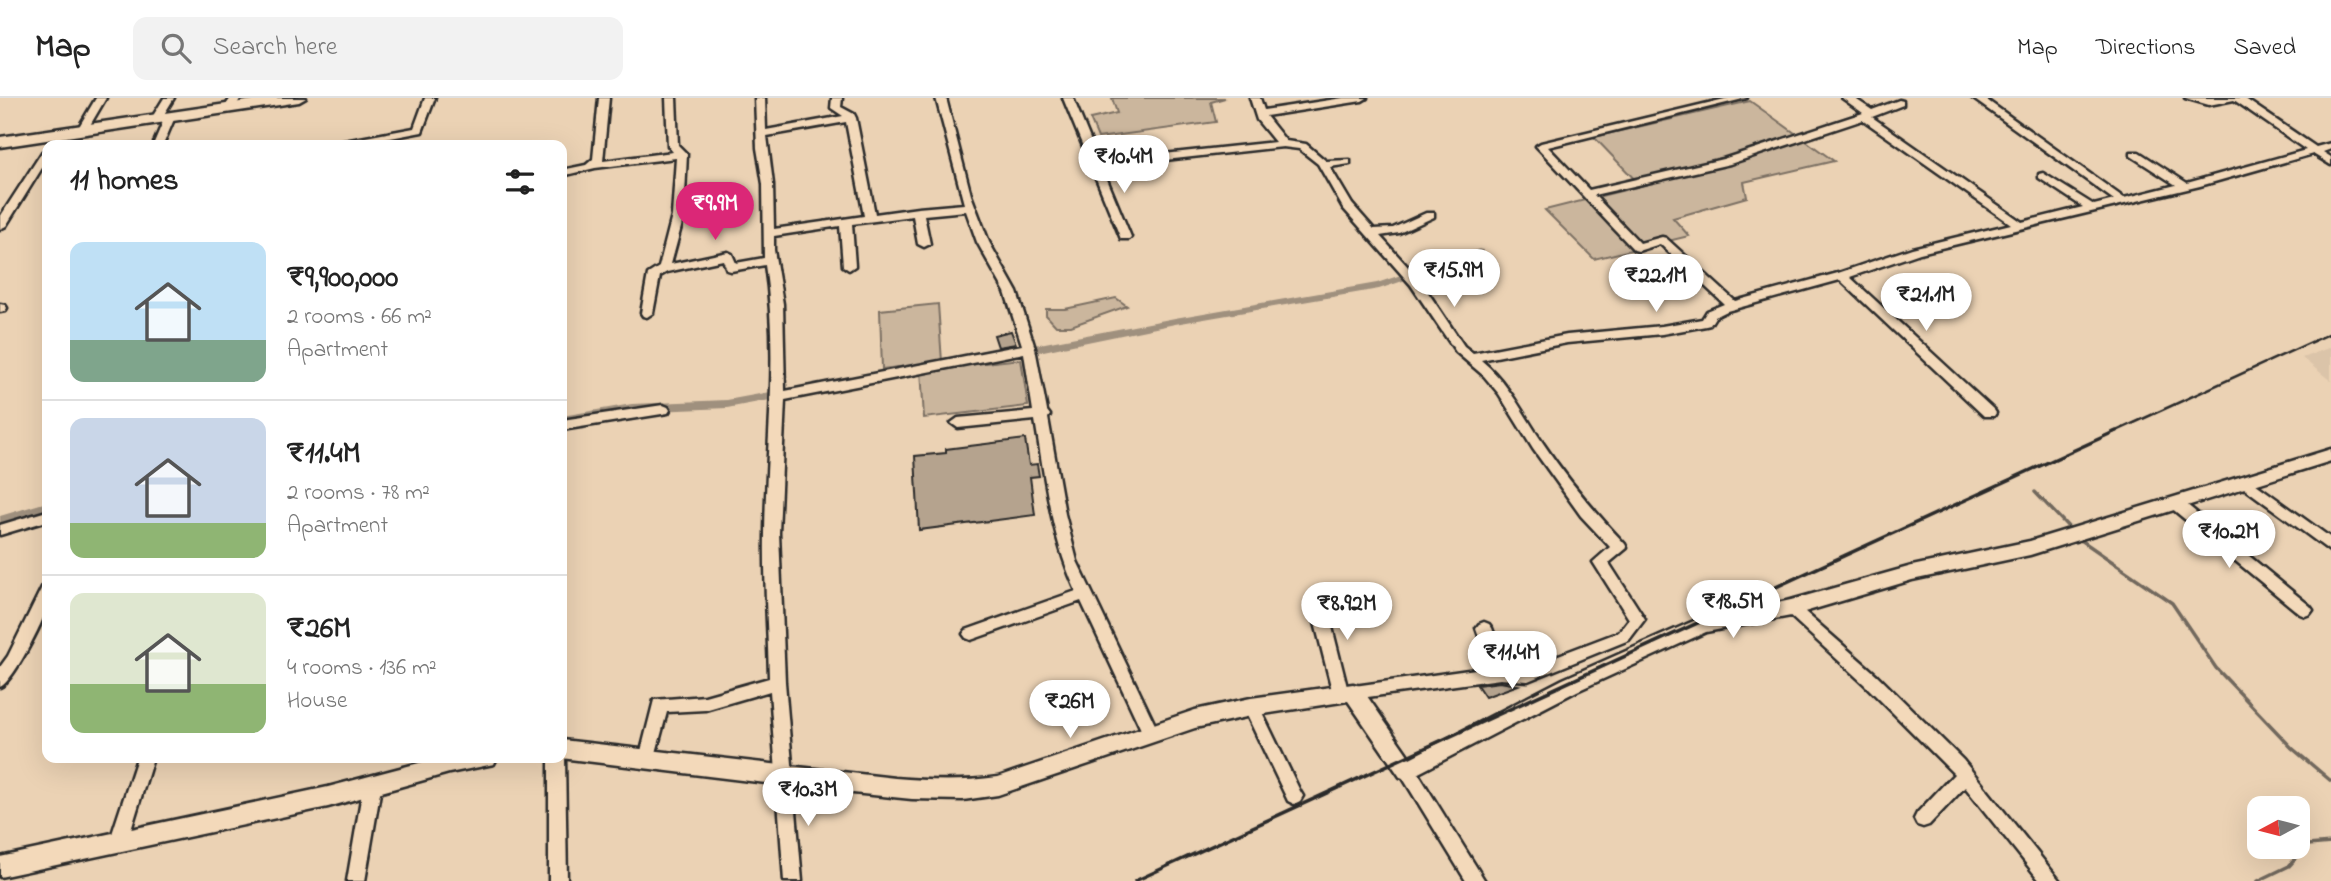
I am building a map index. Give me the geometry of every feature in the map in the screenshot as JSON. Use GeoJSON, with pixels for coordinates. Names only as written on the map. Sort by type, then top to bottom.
{"type":"FeatureCollection","features":[{"type":"Feature","properties":{"kind":"highway"},"geometry":{"type":"LineString","coordinates":[[0,142],[54,139],[82,130],[163,118],[232,103],[299,98]]}},
{"type":"Feature","properties":{"kind":"main road"},"geometry":{"type":"LineString","coordinates":[[567,750],[784,778],[920,791],[965,792],[998,786],[1195,719],[1251,707],[1347,693],[1407,770],[1570,685],[1703,625],[1791,608],[1912,573],[2030,548],[2331,455]]}},
{"type":"Feature","properties":{"kind":"main road"},"geometry":{"type":"LineString","coordinates":[[0,867],[119,839],[372,787],[444,763]]}},
{"type":"Feature","properties":{"kind":"street"},"geometry":{"type":"LineString","coordinates":[[82,130],[102,98]]}},
{"type":"Feature","properties":{"kind":"street"},"geometry":{"type":"LineString","coordinates":[[159,140],[169,98]]}},
{"type":"Feature","properties":{"kind":"street"},"geometry":{"type":"LineString","coordinates":[[365,140],[418,130],[429,98]]}},
{"type":"Feature","properties":{"kind":"street"},"geometry":{"type":"LineString","coordinates":[[594,165],[600,152],[604,98]]}},
{"type":"Feature","properties":{"kind":"street"},"geometry":{"type":"LineString","coordinates":[[671,98],[673,146],[682,154]]}},
{"type":"Feature","properties":{"kind":"street"},"geometry":{"type":"LineString","coordinates":[[760,98],[768,184],[769,261],[777,304],[778,395],[772,533],[777,682],[793,881]]}},
{"type":"Feature","properties":{"kind":"street"},"geometry":{"type":"LineString","coordinates":[[836,98],[836,107],[851,118],[870,219]]}},
{"type":"Feature","properties":{"kind":"street"},"geometry":{"type":"LineString","coordinates":[[940,98],[970,207],[983,242],[1011,292],[1029,350],[1043,415],[1058,514],[1070,561],[1151,733]]}},
{"type":"Feature","properties":{"kind":"street"},"geometry":{"type":"LineString","coordinates":[[1069,98],[1125,237]]}},
{"type":"Feature","properties":{"kind":"street"},"geometry":{"type":"LineString","coordinates":[[1255,98],[1260,114],[1283,144]]}},
{"type":"Feature","properties":{"kind":"street"},"geometry":{"type":"LineString","coordinates":[[1260,114],[1362,98]]}},
{"type":"Feature","properties":{"kind":"street"},"geometry":{"type":"LineString","coordinates":[[1732,305],[1662,240],[1638,248],[1541,146],[1742,98]]}},
{"type":"Feature","properties":{"kind":"street"},"geometry":{"type":"LineString","coordinates":[[1847,98],[2018,224]]}},
{"type":"Feature","properties":{"kind":"street"},"geometry":{"type":"LineString","coordinates":[[1977,98],[2122,201]]}},
{"type":"Feature","properties":{"kind":"street"},"geometry":{"type":"LineString","coordinates":[[2190,98],[2208,102],[2232,98]]}},
{"type":"Feature","properties":{"kind":"street"},"geometry":{"type":"LineString","coordinates":[[2237,98],[2331,162]]}},
{"type":"Feature","properties":{"kind":"street"},"geometry":{"type":"LineString","coordinates":[[1585,194],[1726,162],[1899,103]]}},
{"type":"Feature","properties":{"kind":"street"},"geometry":{"type":"LineString","coordinates":[[762,134],[851,118]]}},
{"type":"Feature","properties":{"kind":"street"},"geometry":{"type":"LineString","coordinates":[[1094,165],[1283,144],[1308,149],[1323,164],[1347,206],[1411,277],[1460,349],[1489,373],[1504,391],[1538,446],[1586,512],[1620,548],[1601,562],[1637,619],[1624,636],[1528,674],[1500,671],[1347,693],[1317,599]]}},
{"type":"Feature","properties":{"kind":"street"},"geometry":{"type":"LineString","coordinates":[[1470,358],[1567,339],[1662,330],[1706,321],[1711,314],[1732,305],[1842,276],[1916,250],[2184,186],[2331,146]]}},
{"type":"Feature","properties":{"kind":"street"},"geometry":{"type":"LineString","coordinates":[[567,172],[594,165],[682,154]]}},
{"type":"Feature","properties":{"kind":"street"},"geometry":{"type":"LineString","coordinates":[[664,268],[678,216],[682,154]]}},
{"type":"Feature","properties":{"kind":"street"},"geometry":{"type":"LineString","coordinates":[[2135,154],[2184,186]]}},
{"type":"Feature","properties":{"kind":"street"},"geometry":{"type":"LineString","coordinates":[[0,226],[42,160]]}},
{"type":"Feature","properties":{"kind":"street"},"geometry":{"type":"LineString","coordinates":[[1323,164],[1346,162]]}},
{"type":"Feature","properties":{"kind":"street"},"geometry":{"type":"LineString","coordinates":[[2043,176],[2091,208]]}},
{"type":"Feature","properties":{"kind":"street"},"geometry":{"type":"LineString","coordinates":[[768,233],[846,224],[918,211],[970,207]]}},
{"type":"Feature","properties":{"kind":"street"},"geometry":{"type":"LineString","coordinates":[[918,211],[924,244]]}},
{"type":"Feature","properties":{"kind":"street"},"geometry":{"type":"LineString","coordinates":[[1372,233],[1395,231],[1430,215]]}},
{"type":"Feature","properties":{"kind":"street"},"geometry":{"type":"LineString","coordinates":[[846,224],[849,266]]}},
{"type":"Feature","properties":{"kind":"street"},"geometry":{"type":"LineString","coordinates":[[647,313],[654,274],[664,268],[727,256],[731,267],[769,261]]}},
{"type":"Feature","properties":{"kind":"street"},"geometry":{"type":"LineString","coordinates":[[1842,276],[1989,413]]}},
{"type":"Feature","properties":{"kind":"street"},"geometry":{"type":"LineString","coordinates":[[778,395],[1029,350]]}},
{"type":"Feature","properties":{"kind":"street"},"geometry":{"type":"LineString","coordinates":[[567,424],[663,411]]}},
{"type":"Feature","properties":{"kind":"street"},"geometry":{"type":"LineString","coordinates":[[958,423],[1043,415]]}},
{"type":"Feature","properties":{"kind":"street"},"geometry":{"type":"LineString","coordinates":[[2245,481],[2331,546]]}},
{"type":"Feature","properties":{"kind":"street"},"geometry":{"type":"LineString","coordinates":[[2175,503],[2305,610]]}},
{"type":"Feature","properties":{"kind":"street"},"geometry":{"type":"LineString","coordinates":[[0,530],[42,517]]}},
{"type":"Feature","properties":{"kind":"street"},"geometry":{"type":"LineString","coordinates":[[971,634],[1084,594]]}},
{"type":"Feature","properties":{"kind":"street"},"geometry":{"type":"LineString","coordinates":[[0,680],[14,660],[42,601]]}},
{"type":"Feature","properties":{"kind":"street"},"geometry":{"type":"LineString","coordinates":[[1791,608],[1871,680],[1965,775],[2048,880]]}},
{"type":"Feature","properties":{"kind":"street"},"geometry":{"type":"LineString","coordinates":[[1484,628],[1500,671]]}},
{"type":"Feature","properties":{"kind":"street"},"geometry":{"type":"LineString","coordinates":[[647,759],[660,705],[705,703],[777,682]]}},
{"type":"Feature","properties":{"kind":"street"},"geometry":{"type":"LineString","coordinates":[[1251,707],[1294,796]]}},
{"type":"Feature","properties":{"kind":"street"},"geometry":{"type":"LineString","coordinates":[[119,839],[143,763]]}},
{"type":"Feature","properties":{"kind":"street"},"geometry":{"type":"LineString","coordinates":[[557,763],[558,881]]}},
{"type":"Feature","properties":{"kind":"street"},"geometry":{"type":"LineString","coordinates":[[1407,770],[1476,881]]}},
{"type":"Feature","properties":{"kind":"street"},"geometry":{"type":"LineString","coordinates":[[1923,819],[1965,775]]}},
{"type":"Feature","properties":{"kind":"street"},"geometry":{"type":"LineString","coordinates":[[356,881],[372,787]]}},
{"type":"Feature","properties":{"kind":"shaded area"},"geometry":{"type":"Polygon","coordinates":[[[1112,98],[1225,98],[1211,102],[1216,122],[1098,138],[1090,119],[1117,113],[1112,98]]]}},
{"type":"Feature","properties":{"kind":"shaded area"},"geometry":{"type":"Polygon","coordinates":[[[1750,101],[1834,161],[1744,182],[1747,197],[1673,218],[1689,236],[1594,259],[1545,210],[1641,186],[1594,137],[1750,101]]]}},
{"type":"Feature","properties":{"kind":"shaded area"},"geometry":{"type":"Polygon","coordinates":[[[1116,298],[1127,306],[1071,326],[1056,326],[1046,315],[1046,309],[1065,309],[1116,298]]]}},
{"type":"Feature","properties":{"kind":"shaded area"},"geometry":{"type":"Polygon","coordinates":[[[938,304],[942,362],[882,369],[880,310],[938,304]]]}},
{"type":"Feature","properties":{"kind":"shaded area"},"geometry":{"type":"Polygon","coordinates":[[[2331,347],[2331,381],[2302,358],[2331,347]]]}},
{"type":"Feature","properties":{"kind":"shaded area"},"geometry":{"type":"Polygon","coordinates":[[[1021,359],[1028,406],[924,418],[921,370],[1021,359]]]}},
{"type":"Feature","properties":{"kind":"building"},"geometry":{"type":"Polygon","coordinates":[[[1011,331],[1016,344],[998,347],[994,335],[1011,331]]]}},
{"type":"Feature","properties":{"kind":"building"},"geometry":{"type":"Polygon","coordinates":[[[1025,439],[1029,465],[1037,464],[1039,476],[1030,477],[1035,515],[919,530],[915,456],[946,453],[946,449],[1025,439]]]}},
{"type":"Feature","properties":{"kind":"building"},"geometry":{"type":"Polygon","coordinates":[[[1500,682],[1518,685],[1485,697],[1477,685],[1500,682]]]}},
{"type":"Feature","properties":{"kind":"waterway"},"geometry":{"type":"LineString","coordinates":[[1019,352],[1175,321],[1379,286],[1479,252]]}},
{"type":"Feature","properties":{"kind":"waterway"},"geometry":{"type":"LineString","coordinates":[[567,419],[632,408],[727,404],[787,393]]}},
{"type":"Feature","properties":{"kind":"waterway"},"geometry":{"type":"LineString","coordinates":[[2035,492],[2073,532]]}},
{"type":"Feature","properties":{"kind":"waterway"},"geometry":{"type":"LineString","coordinates":[[0,521],[42,508]]}},
{"type":"Feature","properties":{"kind":"waterway"},"geometry":{"type":"LineString","coordinates":[[2078,538],[2172,603],[2216,668],[2292,748],[2331,781]]}},
{"type":"Feature","properties":{"kind":"waterway"},"geometry":{"type":"LineString","coordinates":[[2258,881],[2289,866],[2308,845],[2331,843]]}},
{"type":"Feature","properties":{"kind":"railway"},"geometry":{"type":"LineString","coordinates":[[2112,433],[2331,333]]}},
{"type":"Feature","properties":{"kind":"railway"},"geometry":{"type":"LineString","coordinates":[[1135,881],[2116,431]]}}]}
